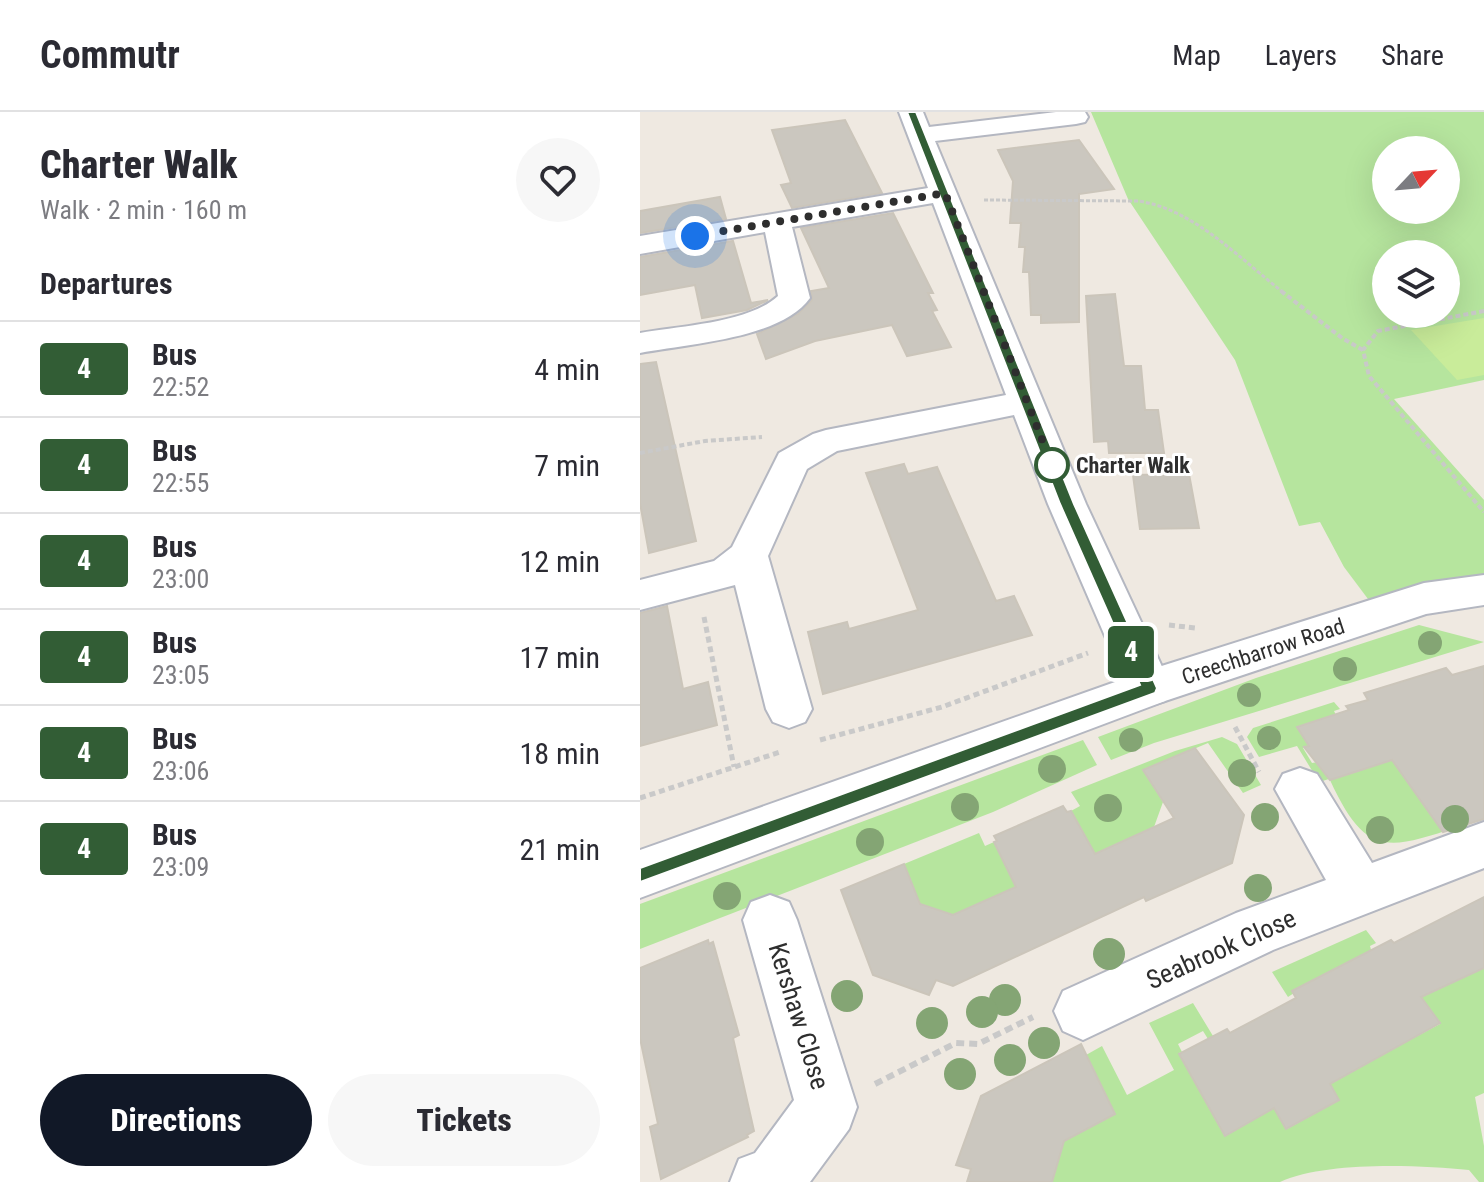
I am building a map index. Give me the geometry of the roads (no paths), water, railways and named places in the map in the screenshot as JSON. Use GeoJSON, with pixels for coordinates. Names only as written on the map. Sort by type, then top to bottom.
{"type":"FeatureCollection","features":[{"type":"Feature","properties":{"kind":"street"},"geometry":{"type":"LineString","coordinates":[[1076,117],[1027,131],[916,124],[1067,504],[1149,688]]}},
{"type":"Feature","properties":{"kind":"street"},"geometry":{"type":"LineString","coordinates":[[640,245],[777,222],[947,199]]}},
{"type":"Feature","properties":{"kind":"street"},"geometry":{"type":"LineString","coordinates":[[640,343],[752,321],[789,307],[794,298],[777,222]]}},
{"type":"Feature","properties":{"kind":"street"},"geometry":{"type":"LineString","coordinates":[[640,595],[727,573],[748,556],[792,462],[826,442],[1028,401]]}},
{"type":"Feature","properties":{"kind":"street"},"geometry":{"type":"LineString","coordinates":[[748,556],[789,709]]}},
{"type":"Feature","properties":{"kind":"street","name":"Creechbarrow Road"},"geometry":{"type":"LineString","coordinates":[[640,874],[1149,688],[1424,599],[1484,590]]}},
{"type":"Feature","properties":{"kind":"street"},"geometry":{"type":"LineString","coordinates":[[1300,789],[1360,890]]}},
{"type":"Feature","properties":{"kind":"street","name":"Seabrook Close"},"geometry":{"type":"LineString","coordinates":[[1083,1011],[1240,937],[1484,845]]}},
{"type":"Feature","properties":{"kind":"street","name":"Kershaw Close"},"geometry":{"type":"LineString","coordinates":[[762,1182],[777,1175],[827,1107],[770,920]]}},
{"type":"Feature","properties":{"kind":"place","name":"Charter Walk"},"geometry":{"type":"Point","coordinates":[1052,465]}}]}
